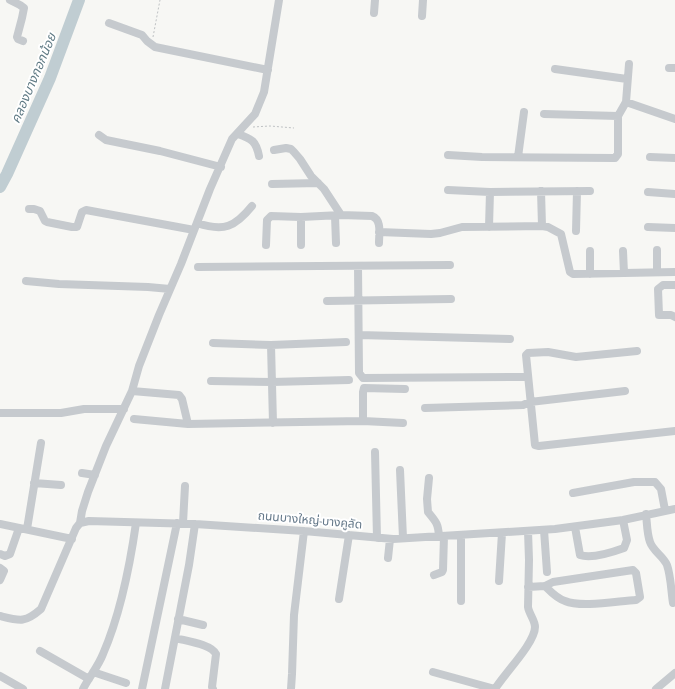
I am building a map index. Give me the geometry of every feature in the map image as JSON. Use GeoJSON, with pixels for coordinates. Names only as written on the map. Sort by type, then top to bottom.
{"type":"FeatureCollection","features":[{"type":"Feature","properties":{"kind":"street"},"geometry":{"type":"LineString","coordinates":[[10,0],[24,8],[17,37],[18,39],[24,41]]}},
{"type":"Feature","properties":{"kind":"street"},"geometry":{"type":"LineString","coordinates":[[0,616],[23,620],[31,618],[41,609],[80,523],[84,505],[106,446],[132,391],[140,366],[170,289],[232,139],[255,114],[264,92],[279,0]]}},
{"type":"Feature","properties":{"kind":"street"},"geometry":{"type":"LineString","coordinates":[[374,13],[375,0]]}},
{"type":"Feature","properties":{"kind":"street"},"geometry":{"type":"LineString","coordinates":[[422,16],[423,0]]}},
{"type":"Feature","properties":{"kind":"street"},"geometry":{"type":"LineString","coordinates":[[109,23],[142,35],[152,45],[163,49],[268,70]]}},
{"type":"Feature","properties":{"kind":"street"},"geometry":{"type":"LineString","coordinates":[[448,155],[482,157],[614,158],[618,154],[618,116],[626,102],[629,64]]}},
{"type":"Feature","properties":{"kind":"street"},"geometry":{"type":"LineString","coordinates":[[554,69],[627,79]]}},
{"type":"Feature","properties":{"kind":"street"},"geometry":{"type":"LineString","coordinates":[[626,102],[675,119]]}},
{"type":"Feature","properties":{"kind":"street"},"geometry":{"type":"LineString","coordinates":[[518,157],[524,112]]}},
{"type":"Feature","properties":{"kind":"street"},"geometry":{"type":"LineString","coordinates":[[544,114],[618,116]]}},
{"type":"Feature","properties":{"kind":"street"},"geometry":{"type":"LineString","coordinates":[[238,134],[252,140],[256,145],[259,156]]}},
{"type":"Feature","properties":{"kind":"street"},"geometry":{"type":"LineString","coordinates":[[99,135],[112,142],[160,151],[221,167]]}},
{"type":"Feature","properties":{"kind":"street"},"geometry":{"type":"LineString","coordinates":[[274,150],[286,148],[291,150],[300,159],[306,169],[332,201],[338,216],[336,242]]}},
{"type":"Feature","properties":{"kind":"street"},"geometry":{"type":"LineString","coordinates":[[650,157],[675,158]]}},
{"type":"Feature","properties":{"kind":"street"},"geometry":{"type":"LineString","coordinates":[[272,184],[318,183]]}},
{"type":"Feature","properties":{"kind":"street"},"geometry":{"type":"LineString","coordinates":[[448,190],[490,192],[590,192]]}},
{"type":"Feature","properties":{"kind":"street"},"geometry":{"type":"LineString","coordinates":[[541,191],[542,226]]}},
{"type":"Feature","properties":{"kind":"street"},"geometry":{"type":"LineString","coordinates":[[576,231],[577,191]]}},
{"type":"Feature","properties":{"kind":"street"},"geometry":{"type":"LineString","coordinates":[[489,227],[490,192]]}},
{"type":"Feature","properties":{"kind":"street"},"geometry":{"type":"LineString","coordinates":[[648,192],[675,194]]}},
{"type":"Feature","properties":{"kind":"street"},"geometry":{"type":"LineString","coordinates":[[30,209],[40,211],[47,222],[72,227],[77,227],[82,212],[86,210],[196,227],[225,228],[243,218],[252,206]]}},
{"type":"Feature","properties":{"kind":"street"},"geometry":{"type":"LineString","coordinates":[[266,245],[267,220],[270,216],[372,216],[379,221],[379,242]]}},
{"type":"Feature","properties":{"kind":"street"},"geometry":{"type":"LineString","coordinates":[[300,245],[301,217]]}},
{"type":"Feature","properties":{"kind":"street"},"geometry":{"type":"LineString","coordinates":[[379,232],[431,234],[462,227],[542,226],[548,227],[561,234],[571,273],[675,272]]}},
{"type":"Feature","properties":{"kind":"street"},"geometry":{"type":"LineString","coordinates":[[648,227],[675,228]]}},
{"type":"Feature","properties":{"kind":"street"},"geometry":{"type":"LineString","coordinates":[[657,250],[658,272]]}},
{"type":"Feature","properties":{"kind":"street"},"geometry":{"type":"LineString","coordinates":[[590,251],[590,274]]}},
{"type":"Feature","properties":{"kind":"street"},"geometry":{"type":"LineString","coordinates":[[623,251],[624,273]]}},
{"type":"Feature","properties":{"kind":"street"},"geometry":{"type":"LineString","coordinates":[[198,267],[450,265]]}},
{"type":"Feature","properties":{"kind":"street"},"geometry":{"type":"LineString","coordinates":[[358,266],[359,373],[363,378],[527,377]]}},
{"type":"Feature","properties":{"kind":"street"},"geometry":{"type":"LineString","coordinates":[[26,282],[148,286],[170,289]]}},
{"type":"Feature","properties":{"kind":"street"},"geometry":{"type":"LineString","coordinates":[[675,286],[663,285],[658,289],[659,314],[672,315],[675,317]]}},
{"type":"Feature","properties":{"kind":"street"},"geometry":{"type":"LineString","coordinates":[[327,301],[451,299]]}},
{"type":"Feature","properties":{"kind":"street"},"geometry":{"type":"LineString","coordinates":[[359,335],[510,339]]}},
{"type":"Feature","properties":{"kind":"street"},"geometry":{"type":"LineString","coordinates":[[213,343],[271,345],[346,342]]}},
{"type":"Feature","properties":{"kind":"street"},"geometry":{"type":"LineString","coordinates":[[271,345],[274,423]]}},
{"type":"Feature","properties":{"kind":"street"},"geometry":{"type":"LineString","coordinates":[[637,351],[576,357],[548,352],[528,353],[526,355],[527,377],[533,441],[535,445],[539,446],[675,431]]}},
{"type":"Feature","properties":{"kind":"street"},"geometry":{"type":"LineString","coordinates":[[211,381],[272,382],[348,380]]}},
{"type":"Feature","properties":{"kind":"street"},"geometry":{"type":"LineString","coordinates":[[363,421],[364,388],[405,389]]}},
{"type":"Feature","properties":{"kind":"street"},"geometry":{"type":"LineString","coordinates":[[132,391],[180,395],[188,424]]}},
{"type":"Feature","properties":{"kind":"street"},"geometry":{"type":"LineString","coordinates":[[425,408],[523,404],[625,391]]}},
{"type":"Feature","properties":{"kind":"street"},"geometry":{"type":"LineString","coordinates":[[0,413],[61,413],[84,409],[124,409]]}},
{"type":"Feature","properties":{"kind":"street"},"geometry":{"type":"LineString","coordinates":[[134,419],[188,424],[363,421],[404,423]]}},
{"type":"Feature","properties":{"kind":"street"},"geometry":{"type":"LineString","coordinates":[[0,554],[5,556],[10,554],[23,528],[34,483],[41,443]]}},
{"type":"Feature","properties":{"kind":"street"},"geometry":{"type":"LineString","coordinates":[[375,452],[377,538]]}},
{"type":"Feature","properties":{"kind":"street"},"geometry":{"type":"LineString","coordinates":[[400,470],[402,538]]}},
{"type":"Feature","properties":{"kind":"street"},"geometry":{"type":"LineString","coordinates":[[82,473],[95,475]]}},
{"type":"Feature","properties":{"kind":"street"},"geometry":{"type":"LineString","coordinates":[[428,478],[428,512],[436,520],[441,536],[443,570],[434,575]]}},
{"type":"Feature","properties":{"kind":"street"},"geometry":{"type":"LineString","coordinates":[[573,494],[634,482],[655,482],[661,489],[665,510]]}},
{"type":"Feature","properties":{"kind":"street"},"geometry":{"type":"LineString","coordinates":[[34,483],[60,485]]}},
{"type":"Feature","properties":{"kind":"street"},"geometry":{"type":"LineString","coordinates":[[142,689],[180,523],[185,486]]}},
{"type":"Feature","properties":{"kind":"street","name":"ถนนบางใหญ่-บางคูลัด"},"geometry":{"type":"LineString","coordinates":[[80,523],[89,521],[180,523],[304,531],[390,539],[528,532],[623,520],[675,508]]}},
{"type":"Feature","properties":{"kind":"street"},"geometry":{"type":"LineString","coordinates":[[646,514],[650,542],[664,558],[670,575],[673,603]]}},
{"type":"Feature","properties":{"kind":"street"},"geometry":{"type":"LineString","coordinates":[[575,526],[580,555],[585,557],[624,548],[627,540],[623,520]]}},
{"type":"Feature","properties":{"kind":"street"},"geometry":{"type":"LineString","coordinates":[[83,689],[103,654],[112,632],[128,567],[136,523]]}},
{"type":"Feature","properties":{"kind":"street"},"geometry":{"type":"LineString","coordinates":[[0,524],[72,538]]}},
{"type":"Feature","properties":{"kind":"street"},"geometry":{"type":"LineString","coordinates":[[165,689],[189,565],[195,524]]}},
{"type":"Feature","properties":{"kind":"street"},"geometry":{"type":"LineString","coordinates":[[544,530],[547,572]]}},
{"type":"Feature","properties":{"kind":"street"},"geometry":{"type":"LineString","coordinates":[[291,689],[294,615],[304,531]]}},
{"type":"Feature","properties":{"kind":"street"},"geometry":{"type":"LineString","coordinates":[[433,672],[495,689],[509,669],[521,656],[534,632],[534,622],[528,607],[528,532]]}},
{"type":"Feature","properties":{"kind":"street"},"geometry":{"type":"LineString","coordinates":[[499,581],[502,533]]}},
{"type":"Feature","properties":{"kind":"street"},"geometry":{"type":"LineString","coordinates":[[339,598],[349,535]]}},
{"type":"Feature","properties":{"kind":"street"},"geometry":{"type":"LineString","coordinates":[[461,535],[461,601]]}},
{"type":"Feature","properties":{"kind":"street"},"geometry":{"type":"LineString","coordinates":[[388,558],[390,539]]}},
{"type":"Feature","properties":{"kind":"street"},"geometry":{"type":"LineString","coordinates":[[0,568],[4,571],[0,580]]}},
{"type":"Feature","properties":{"kind":"street"},"geometry":{"type":"LineString","coordinates":[[528,587],[545,586],[554,582],[633,570],[636,573],[640,598],[636,600],[591,604],[566,602],[556,597],[545,586]]}},
{"type":"Feature","properties":{"kind":"street"},"geometry":{"type":"LineString","coordinates":[[178,619],[203,625]]}},
{"type":"Feature","properties":{"kind":"street"},"geometry":{"type":"LineString","coordinates":[[175,638],[207,646],[215,651],[213,689]]}},
{"type":"Feature","properties":{"kind":"street"},"geometry":{"type":"LineString","coordinates":[[40,651],[91,676],[126,683]]}},
{"type":"Feature","properties":{"kind":"street"},"geometry":{"type":"LineString","coordinates":[[656,689],[675,673]]}},
{"type":"Feature","properties":{"kind":"street"},"geometry":{"type":"LineString","coordinates":[[0,676],[23,689]]}},
{"type":"Feature","properties":{"kind":"path"},"geometry":{"type":"LineString","coordinates":[[152,45],[160,0]]}},
{"type":"Feature","properties":{"kind":"path"},"geometry":{"type":"LineString","coordinates":[[244,127],[270,126],[294,128]]}},
{"type":"Feature","properties":{"kind":"waterway","name":"คลองบางกอกน้อย"},"geometry":{"type":"LineString","coordinates":[[0,187],[50,78],[79,0]]}}]}
